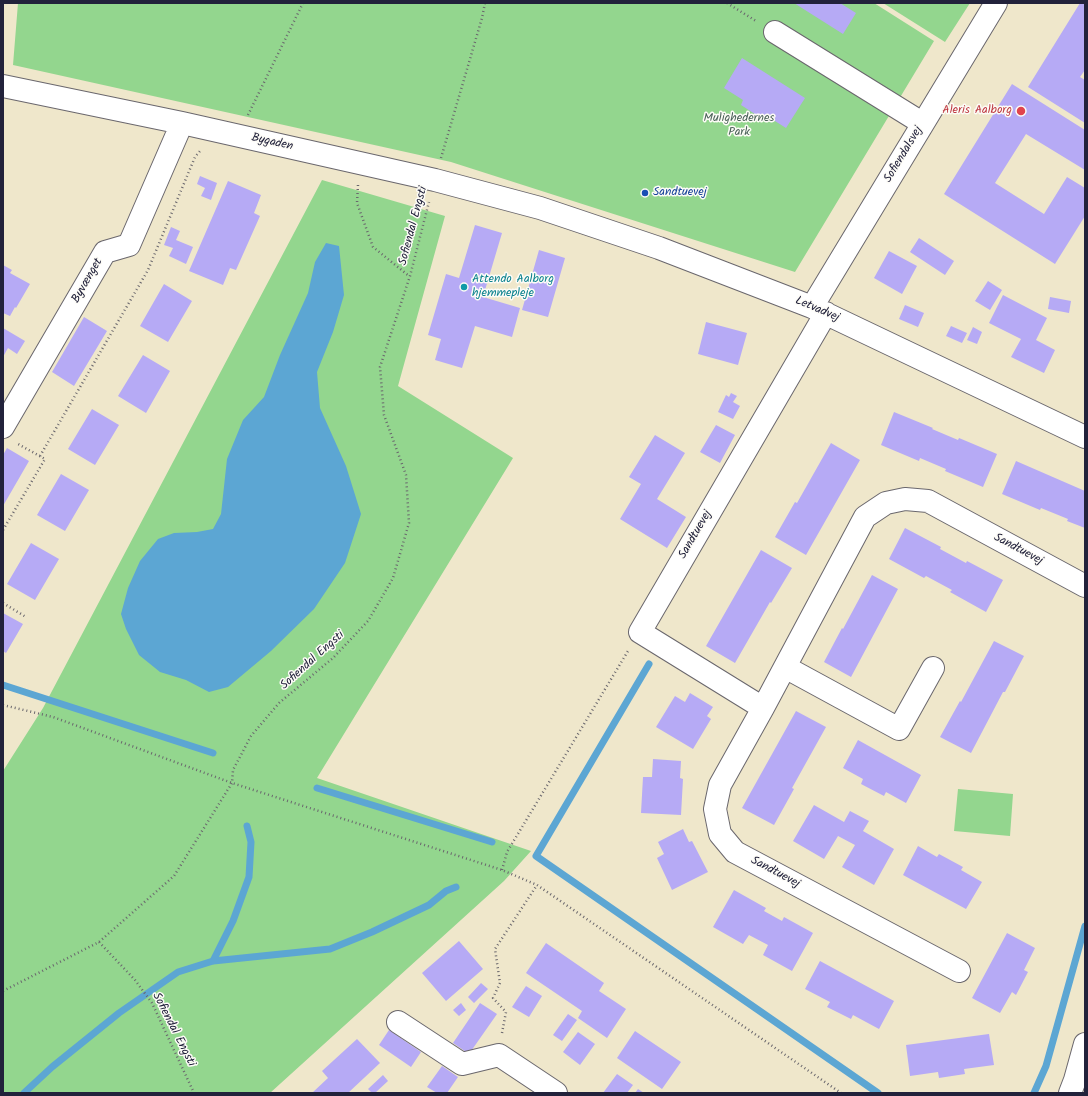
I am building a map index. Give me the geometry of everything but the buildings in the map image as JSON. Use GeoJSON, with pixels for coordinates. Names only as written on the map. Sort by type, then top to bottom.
{"type":"FeatureCollection","features":[{"type":"Feature","properties":{"kind":"street","name":"Sofiendalsvej"},"geometry":{"type":"LineString","coordinates":[[819,310],[922,123],[996,3]]}},
{"type":"Feature","properties":{"kind":"street"},"geometry":{"type":"LineString","coordinates":[[775,32],[922,123]]}},
{"type":"Feature","properties":{"kind":"street","name":"Bygaden"},"geometry":{"type":"LineString","coordinates":[[3,86],[217,130],[435,180],[540,208]]}},
{"type":"Feature","properties":{"kind":"street","name":"Byvænget"},"geometry":{"type":"LineString","coordinates":[[9,434],[105,252],[130,245],[182,123]]}},
{"type":"Feature","properties":{"kind":"street","name":"Letvadvej"},"geometry":{"type":"LineString","coordinates":[[540,208],[659,248],[819,310],[1085,437]]}},
{"type":"Feature","properties":{"kind":"street","name":"Sandtuevej"},"geometry":{"type":"LineString","coordinates":[[640,632],[819,310]]}},
{"type":"Feature","properties":{"kind":"street","name":"Sandtuevej"},"geometry":{"type":"LineString","coordinates":[[959,971],[735,852],[720,834],[715,809],[720,784],[764,708],[865,517],[886,503],[905,499],[928,501],[1085,586]]}},
{"type":"Feature","properties":{"kind":"street"},"geometry":{"type":"LineString","coordinates":[[640,632],[764,708]]}},
{"type":"Feature","properties":{"kind":"street"},"geometry":{"type":"LineString","coordinates":[[785,667],[899,729],[933,668]]}},
{"type":"Feature","properties":{"kind":"street"},"geometry":{"type":"LineString","coordinates":[[398,1022],[462,1064],[499,1055],[556,1093]]}},
{"type":"Feature","properties":{"kind":"street"},"geometry":{"type":"LineString","coordinates":[[1070,1093],[1085,1044]]}},
{"type":"Feature","properties":{"kind":"path"},"geometry":{"type":"LineString","coordinates":[[238,135],[303,3]]}},
{"type":"Feature","properties":{"kind":"path","name":"Sofiendal Engsti"},"geometry":{"type":"LineString","coordinates":[[3,991],[99,942],[174,876],[232,783],[233,770],[251,736],[279,703],[333,658],[368,621],[392,578],[409,523],[406,475],[384,415],[380,367],[410,276],[435,180],[485,3]]}},
{"type":"Feature","properties":{"kind":"path"},"geometry":{"type":"LineString","coordinates":[[727,3],[775,32]]}},
{"type":"Feature","properties":{"kind":"path"},"geometry":{"type":"LineString","coordinates":[[40,456],[148,270],[195,157],[217,130]]}},
{"type":"Feature","properties":{"kind":"path","name":"Sofiendal Engsti"},"geometry":{"type":"LineString","coordinates":[[359,163],[357,203],[373,247],[410,276]]}},
{"type":"Feature","properties":{"kind":"path"},"geometry":{"type":"LineString","coordinates":[[3,530],[45,459],[9,434]]}},
{"type":"Feature","properties":{"kind":"path"},"geometry":{"type":"LineString","coordinates":[[3,603],[26,617]]}},
{"type":"Feature","properties":{"kind":"path"},"geometry":{"type":"LineString","coordinates":[[502,870],[507,852],[640,632]]}},
{"type":"Feature","properties":{"kind":"path"},"geometry":{"type":"LineString","coordinates":[[3,705],[53,717],[232,783],[502,870],[537,885],[841,1093]]}},
{"type":"Feature","properties":{"kind":"path"},"geometry":{"type":"LineString","coordinates":[[499,1055],[506,1012],[493,998],[500,983],[495,949],[537,885]]}},
{"type":"Feature","properties":{"kind":"path","name":"Sofiendal Engsti"},"geometry":{"type":"LineString","coordinates":[[99,942],[135,980],[152,1003],[194,1093]]}},
{"type":"Feature","properties":{"kind":"green space","name":"Mulighedernes Park"},"geometry":{"type":"Polygon","coordinates":[[[18,3],[874,3],[934,41],[795,272],[451,162],[13,65],[18,3]]]}},
{"type":"Feature","properties":{"kind":"green space"},"geometry":{"type":"Polygon","coordinates":[[[883,3],[970,3],[945,42],[883,3]]]}},
{"type":"Feature","properties":{"kind":"green space"},"geometry":{"type":"Polygon","coordinates":[[[322,180],[445,216],[398,386],[513,458],[317,778],[531,851],[504,881],[270,1093],[3,1093],[3,771],[43,708],[322,180]]]}},
{"type":"Feature","properties":{"kind":"green space"},"geometry":{"type":"Polygon","coordinates":[[[958,789],[1013,794],[1010,836],[954,831],[958,789]]]}},
{"type":"Feature","properties":{"kind":"water"},"geometry":{"type":"Polygon","coordinates":[[[326,243],[339,246],[344,295],[333,332],[317,372],[320,408],[346,466],[361,514],[345,563],[314,609],[271,651],[228,687],[209,692],[186,680],[160,672],[139,655],[126,629],[121,614],[128,588],[140,561],[158,539],[174,533],[197,532],[213,529],[221,514],[227,459],[243,420],[264,397],[280,355],[308,293],[315,262],[326,243]]]}},
{"type":"Feature","properties":{"kind":"waterway"},"geometry":{"type":"LineString","coordinates":[[649,664],[536,856],[878,1093]]}},
{"type":"Feature","properties":{"kind":"waterway"},"geometry":{"type":"LineString","coordinates":[[3,685],[213,753]]}},
{"type":"Feature","properties":{"kind":"waterway"},"geometry":{"type":"LineString","coordinates":[[317,788],[492,842]]}},
{"type":"Feature","properties":{"kind":"waterway"},"geometry":{"type":"LineString","coordinates":[[213,961],[233,921],[249,877],[251,842],[247,826]]}},
{"type":"Feature","properties":{"kind":"waterway"},"geometry":{"type":"LineString","coordinates":[[24,1093],[52,1067],[119,1013],[178,972],[213,961],[330,949],[372,932],[429,905],[446,891],[456,887]]}},
{"type":"Feature","properties":{"kind":"waterway"},"geometry":{"type":"LineString","coordinates":[[1034,1093],[1046,1066],[1085,926]]}},
{"type":"Feature","properties":{"kind":"place","name":"Aleris Aalborg"},"geometry":{"type":"Point","coordinates":[1021,111]}},
{"type":"Feature","properties":{"kind":"place","name":"Sandtuevej"},"geometry":{"type":"Point","coordinates":[645,193]}},
{"type":"Feature","properties":{"kind":"place","name":"Attendo Aalborg hjemmepleje"},"geometry":{"type":"Point","coordinates":[464,287]}}]}
